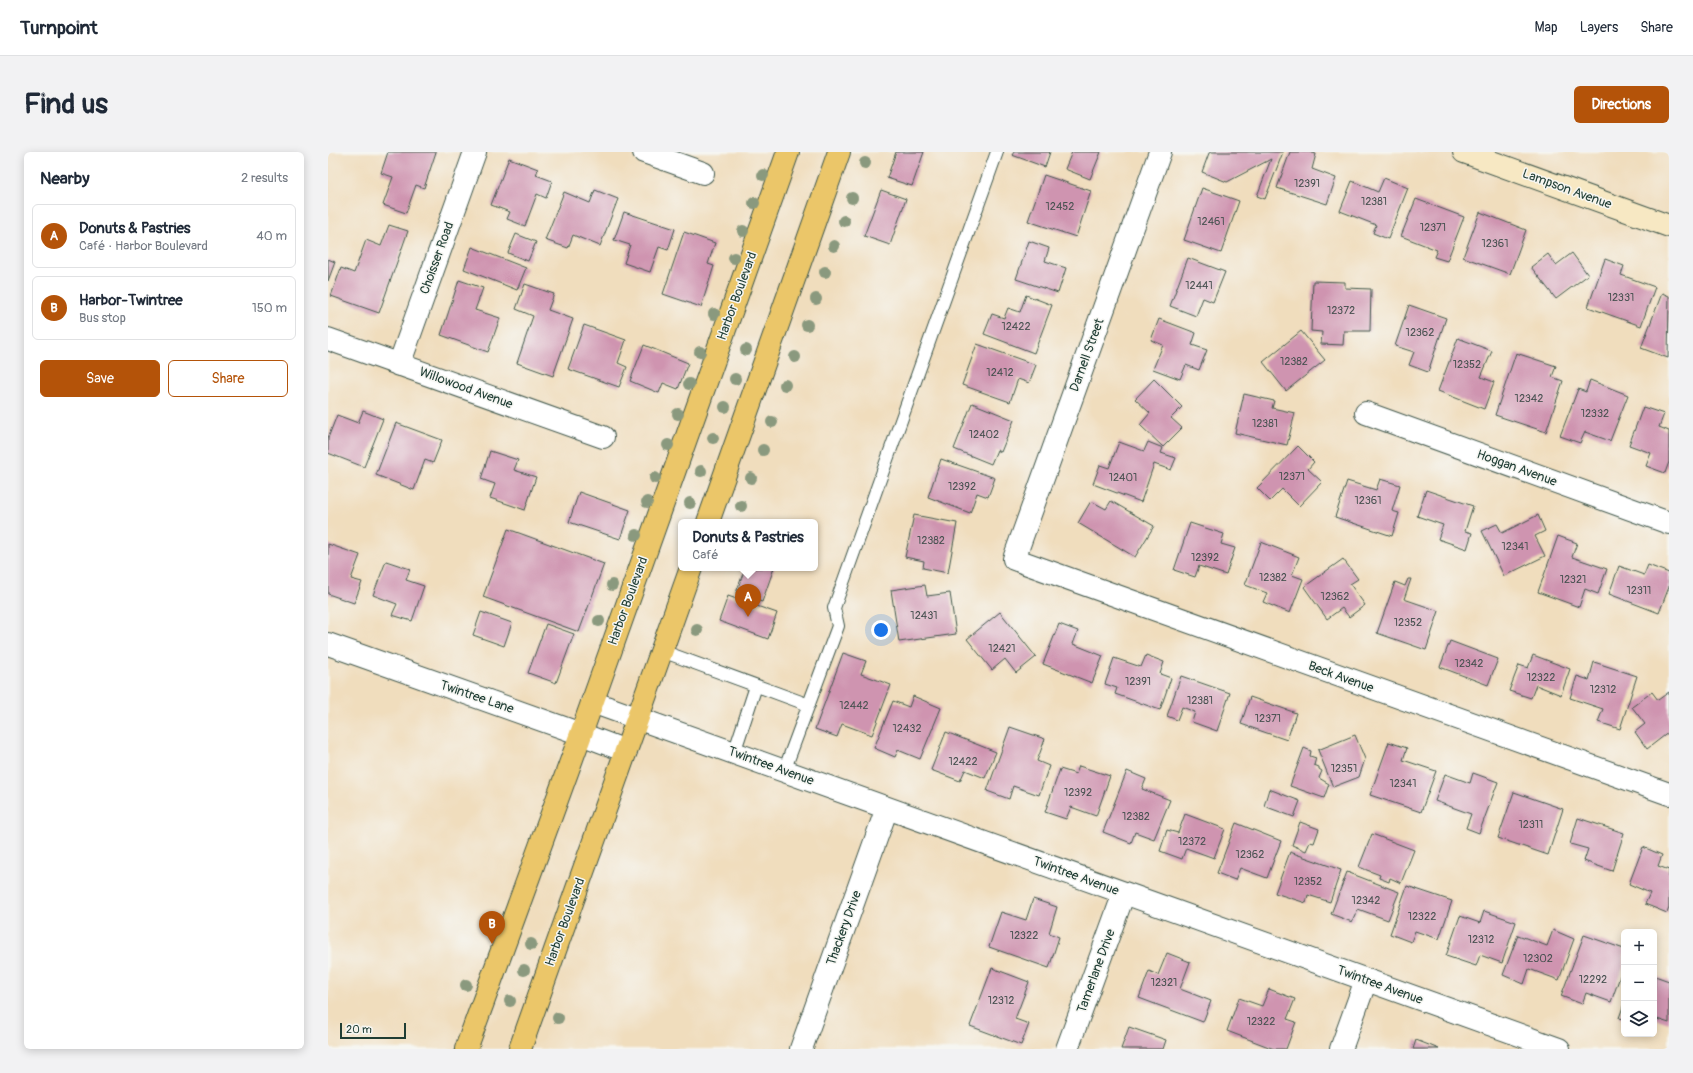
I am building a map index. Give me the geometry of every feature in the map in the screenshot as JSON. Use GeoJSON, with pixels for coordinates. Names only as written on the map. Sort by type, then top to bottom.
{"type":"FeatureCollection","features":[{"type":"Feature","properties":{"kind":"main road","name":"Harbor Boulevard"},"geometry":{"type":"LineString","coordinates":[[466,1049],[581,734],[788,152]]}},
{"type":"Feature","properties":{"kind":"main road"},"geometry":{"type":"LineString","coordinates":[[709,519],[840,152]]}},
{"type":"Feature","properties":{"kind":"main road","name":"Harbor Boulevard"},"geometry":{"type":"LineString","coordinates":[[520,1049],[690,571]]}},
{"type":"Feature","properties":{"kind":"street","name":"Choisser Road"},"geometry":{"type":"LineString","coordinates":[[399,365],[475,152]]}},
{"type":"Feature","properties":{"kind":"street"},"geometry":{"type":"LineString","coordinates":[[644,152],[704,173]]}},
{"type":"Feature","properties":{"kind":"street","name":"Darnell Street"},"geometry":{"type":"LineString","coordinates":[[1014,559],[1160,152]]}},
{"type":"Feature","properties":{"kind":"street","name":"Lampson Avenue"},"geometry":{"type":"LineString","coordinates":[[1464,152],[1669,226]]}},
{"type":"Feature","properties":{"kind":"street","name":"Willowood Avenue"},"geometry":{"type":"LineString","coordinates":[[328,339],[603,437]]}},
{"type":"Feature","properties":{"kind":"street","name":"Hoggan Avenue"},"geometry":{"type":"LineString","coordinates":[[1366,413],[1669,523]]}},
{"type":"Feature","properties":{"kind":"street","name":"Beck Avenue"},"geometry":{"type":"LineString","coordinates":[[1014,559],[1669,794]]}},
{"type":"Feature","properties":{"kind":"street","name":"Twintree Lane"},"geometry":{"type":"LineString","coordinates":[[328,644],[626,751]]}},
{"type":"Feature","properties":{"kind":"street","name":"Twintree Avenue"},"geometry":{"type":"LineString","coordinates":[[592,702],[1559,1049]]}},
{"type":"Feature","properties":{"kind":"street","name":"Thackery Drive"},"geometry":{"type":"LineString","coordinates":[[801,1049],[887,808]]}},
{"type":"Feature","properties":{"kind":"street","name":"Tamerlane Drive"},"geometry":{"type":"LineString","coordinates":[[1068,1049],[1124,893]]}},
{"type":"Feature","properties":{"kind":"street"},"geometry":{"type":"LineString","coordinates":[[1341,1049],[1366,980]]}},
{"type":"Feature","properties":{"kind":"lane"},"geometry":{"type":"LineString","coordinates":[[784,771],[838,626],[834,608],[997,152]]}},
{"type":"Feature","properties":{"kind":"lane"},"geometry":{"type":"LineString","coordinates":[[662,651],[809,705]]}},
{"type":"Feature","properties":{"kind":"lane"},"geometry":{"type":"LineString","coordinates":[[734,753],[756,686]]}},
{"type":"Feature","properties":{"kind":"building"},"geometry":{"type":"Polygon","coordinates":[[[388,152],[436,152],[424,188],[416,185],[406,213],[383,205],[393,177],[381,173],[388,152]]]}},
{"type":"Feature","properties":{"kind":"building"},"geometry":{"type":"Polygon","coordinates":[[[896,152],[924,152],[912,186],[887,178],[896,152]]]}},
{"type":"Feature","properties":{"kind":"building"},"geometry":{"type":"Polygon","coordinates":[[[1014,152],[1050,152],[1045,167],[1012,155],[1014,152]]]}},
{"type":"Feature","properties":{"kind":"building"},"geometry":{"type":"Polygon","coordinates":[[[1072,152],[1101,152],[1090,179],[1065,169],[1072,152]]]}},
{"type":"Feature","properties":{"kind":"building"},"geometry":{"type":"Polygon","coordinates":[[[1283,152],[1265,199],[1257,196],[1271,159],[1227,182],[1202,172],[1209,153],[1283,152]]]}},
{"type":"Feature","properties":{"kind":"building"},"geometry":{"type":"Polygon","coordinates":[[[1290,152],[1309,152],[1316,154],[1312,169],[1336,178],[1327,204],[1277,188],[1290,152]]]}},
{"type":"Feature","properties":{"kind":"building"},"geometry":{"type":"Polygon","coordinates":[[[509,158],[538,169],[536,175],[552,181],[546,198],[537,194],[525,226],[507,219],[510,212],[491,205],[509,158]]]}},
{"type":"Feature","properties":{"kind":"building"},"geometry":{"type":"Polygon","coordinates":[[[1044,175],[1091,191],[1076,237],[1028,221],[1044,175]]]}},
{"type":"Feature","properties":{"kind":"building"},"geometry":{"type":"Polygon","coordinates":[[[1384,178],[1408,188],[1388,239],[1373,233],[1376,225],[1340,211],[1352,181],[1378,192],[1384,178]]]}},
{"type":"Feature","properties":{"kind":"building"},"geometry":{"type":"Polygon","coordinates":[[[1202,188],[1239,201],[1221,253],[1184,240],[1202,188]]]}},
{"type":"Feature","properties":{"kind":"building"},"geometry":{"type":"Polygon","coordinates":[[[595,190],[618,199],[600,246],[573,235],[568,248],[545,240],[564,192],[590,203],[595,190]]]}},
{"type":"Feature","properties":{"kind":"building"},"geometry":{"type":"Polygon","coordinates":[[[881,190],[906,199],[890,245],[864,236],[881,190]]]}},
{"type":"Feature","properties":{"kind":"building"},"geometry":{"type":"Polygon","coordinates":[[[1416,199],[1464,217],[1447,261],[1434,257],[1437,250],[1401,236],[1416,199]]]}},
{"type":"Feature","properties":{"kind":"building"},"geometry":{"type":"Polygon","coordinates":[[[624,212],[675,229],[668,250],[659,247],[650,272],[624,263],[630,245],[614,240],[624,212]]]}},
{"type":"Feature","properties":{"kind":"building"},"geometry":{"type":"Polygon","coordinates":[[[1480,212],[1526,230],[1510,274],[1463,257],[1480,212]]]}},
{"type":"Feature","properties":{"kind":"building"},"geometry":{"type":"Polygon","coordinates":[[[389,225],[408,231],[379,313],[331,296],[341,268],[354,273],[366,240],[381,246],[389,225]]]}},
{"type":"Feature","properties":{"kind":"building"},"geometry":{"type":"Polygon","coordinates":[[[684,232],[715,243],[708,264],[714,266],[701,307],[663,294],[684,232]]]}},
{"type":"Feature","properties":{"kind":"building"},"geometry":{"type":"Polygon","coordinates":[[[516,234],[536,242],[528,261],[508,253],[516,234]]]}},
{"type":"Feature","properties":{"kind":"building"},"geometry":{"type":"Polygon","coordinates":[[[1029,241],[1049,248],[1045,261],[1066,268],[1058,293],[1016,279],[1029,241]]]}},
{"type":"Feature","properties":{"kind":"building"},"geometry":{"type":"Polygon","coordinates":[[[472,247],[526,268],[517,290],[464,269],[472,247]]]}},
{"type":"Feature","properties":{"kind":"building"},"geometry":{"type":"Polygon","coordinates":[[[1572,253],[1588,275],[1556,299],[1531,267],[1548,254],[1556,265],[1572,253]]]}},
{"type":"Feature","properties":{"kind":"building"},"geometry":{"type":"Polygon","coordinates":[[[1188,258],[1225,272],[1213,302],[1203,298],[1196,316],[1170,306],[1188,258]]]}},
{"type":"Feature","properties":{"kind":"building"},"geometry":{"type":"Polygon","coordinates":[[[328,259],[335,262],[328,281],[328,259]]]}},
{"type":"Feature","properties":{"kind":"building"},"geometry":{"type":"Polygon","coordinates":[[[1605,259],[1624,266],[1621,275],[1655,287],[1641,326],[1588,307],[1605,259]]]}},
{"type":"Feature","properties":{"kind":"building"},"geometry":{"type":"Polygon","coordinates":[[[459,280],[483,288],[475,310],[500,318],[488,352],[441,335],[459,280]]]}},
{"type":"Feature","properties":{"kind":"building"},"geometry":{"type":"Polygon","coordinates":[[[1313,281],[1345,282],[1345,288],[1371,289],[1370,331],[1344,331],[1343,345],[1321,344],[1322,332],[1311,331],[1313,281]]]}},
{"type":"Feature","properties":{"kind":"building"},"geometry":{"type":"Polygon","coordinates":[[[525,284],[554,294],[548,310],[573,319],[553,376],[517,363],[533,316],[516,309],[525,284]]]}},
{"type":"Feature","properties":{"kind":"building"},"geometry":{"type":"Polygon","coordinates":[[[1662,293],[1669,296],[1668,358],[1641,348],[1662,293]]]}},
{"type":"Feature","properties":{"kind":"building"},"geometry":{"type":"Polygon","coordinates":[[[1026,295],[1052,305],[1034,353],[984,334],[992,314],[1004,318],[1008,308],[1020,312],[1026,295]]]}},
{"type":"Feature","properties":{"kind":"building"},"geometry":{"type":"Polygon","coordinates":[[[1409,305],[1446,318],[1428,372],[1409,365],[1414,352],[1395,346],[1409,305]]]}},
{"type":"Feature","properties":{"kind":"building"},"geometry":{"type":"Polygon","coordinates":[[[1159,319],[1196,333],[1192,345],[1207,350],[1199,370],[1186,365],[1180,379],[1153,369],[1163,345],[1151,340],[1159,319]]]}},
{"type":"Feature","properties":{"kind":"building"},"geometry":{"type":"Polygon","coordinates":[[[584,325],[626,340],[618,363],[627,367],[619,387],[568,369],[584,325]]]}},
{"type":"Feature","properties":{"kind":"building"},"geometry":{"type":"Polygon","coordinates":[[[1301,331],[1325,360],[1286,391],[1263,362],[1301,331]]]}},
{"type":"Feature","properties":{"kind":"building"},"geometry":{"type":"Polygon","coordinates":[[[1458,338],[1492,351],[1481,377],[1494,382],[1484,409],[1438,391],[1458,338]]]}},
{"type":"Feature","properties":{"kind":"building"},"geometry":{"type":"Polygon","coordinates":[[[977,344],[1036,365],[1029,383],[1018,379],[1010,402],[962,385],[977,344]]]}},
{"type":"Feature","properties":{"kind":"building"},"geometry":{"type":"Polygon","coordinates":[[[644,345],[688,363],[678,389],[663,383],[659,393],[630,381],[644,345]]]}},
{"type":"Feature","properties":{"kind":"building"},"geometry":{"type":"Polygon","coordinates":[[[1516,353],[1556,366],[1552,377],[1563,381],[1546,432],[1495,415],[1516,353]]]}},
{"type":"Feature","properties":{"kind":"building"},"geometry":{"type":"Polygon","coordinates":[[[1154,379],[1182,407],[1171,418],[1182,428],[1163,447],[1140,425],[1150,413],[1135,399],[1154,379]]]}},
{"type":"Feature","properties":{"kind":"building"},"geometry":{"type":"Polygon","coordinates":[[[1590,380],[1628,395],[1610,441],[1585,432],[1580,443],[1560,436],[1578,389],[1586,392],[1590,380]]]}},
{"type":"Feature","properties":{"kind":"building"},"geometry":{"type":"Polygon","coordinates":[[[1244,394],[1274,401],[1272,408],[1295,413],[1287,445],[1235,433],[1244,394]]]}},
{"type":"Feature","properties":{"kind":"building"},"geometry":{"type":"Polygon","coordinates":[[[972,403],[1014,420],[1001,452],[997,450],[991,464],[954,449],[972,403]]]}},
{"type":"Feature","properties":{"kind":"building"},"geometry":{"type":"Polygon","coordinates":[[[1643,407],[1664,414],[1659,427],[1669,431],[1669,462],[1665,473],[1646,466],[1651,453],[1629,445],[1643,407]]]}},
{"type":"Feature","properties":{"kind":"building"},"geometry":{"type":"Polygon","coordinates":[[[363,411],[383,419],[364,467],[328,453],[328,438],[337,415],[358,423],[363,411]]]}},
{"type":"Feature","properties":{"kind":"building"},"geometry":{"type":"Polygon","coordinates":[[[396,423],[442,440],[433,463],[425,460],[414,490],[376,475],[396,423]]]}},
{"type":"Feature","properties":{"kind":"building"},"geometry":{"type":"Polygon","coordinates":[[[1119,442],[1144,451],[1148,442],[1163,448],[1161,453],[1176,458],[1171,470],[1154,464],[1141,502],[1093,484],[1100,465],[1109,468],[1119,442]]]}},
{"type":"Feature","properties":{"kind":"building"},"geometry":{"type":"Polygon","coordinates":[[[1298,446],[1314,462],[1308,469],[1322,482],[1299,506],[1282,489],[1270,501],[1257,488],[1298,446]]]}},
{"type":"Feature","properties":{"kind":"building"},"geometry":{"type":"Polygon","coordinates":[[[490,451],[518,460],[514,470],[536,477],[525,510],[490,498],[495,484],[481,479],[490,451]]]}},
{"type":"Feature","properties":{"kind":"building"},"geometry":{"type":"Polygon","coordinates":[[[941,459],[995,478],[988,497],[977,493],[970,513],[928,497],[941,459]]]}},
{"type":"Feature","properties":{"kind":"building"},"geometry":{"type":"Polygon","coordinates":[[[1380,479],[1400,485],[1392,511],[1399,513],[1392,536],[1335,517],[1347,481],[1376,490],[1380,479]]]}},
{"type":"Feature","properties":{"kind":"building"},"geometry":{"type":"Polygon","coordinates":[[[1426,490],[1473,506],[1465,531],[1472,533],[1467,549],[1438,539],[1443,525],[1417,516],[1426,490]]]}},
{"type":"Feature","properties":{"kind":"building"},"geometry":{"type":"Polygon","coordinates":[[[579,492],[630,510],[620,539],[569,522],[579,492]]]}},
{"type":"Feature","properties":{"kind":"building"},"geometry":{"type":"Polygon","coordinates":[[[1091,501],[1106,509],[1111,501],[1154,526],[1135,557],[1078,523],[1091,501]]]}},
{"type":"Feature","properties":{"kind":"building"},"geometry":{"type":"Polygon","coordinates":[[[914,515],[957,523],[948,573],[923,568],[924,561],[905,557],[914,515]]]}},
{"type":"Feature","properties":{"kind":"building"},"geometry":{"type":"Polygon","coordinates":[[[1538,515],[1545,531],[1535,536],[1545,556],[1504,576],[1482,531],[1497,524],[1502,533],[1538,515]]]}},
{"type":"Feature","properties":{"kind":"building"},"geometry":{"type":"Polygon","coordinates":[[[1190,523],[1224,534],[1221,544],[1235,548],[1226,575],[1199,566],[1195,577],[1174,570],[1190,523]]]}},
{"type":"Feature","properties":{"kind":"building"},"geometry":{"type":"Polygon","coordinates":[[[508,529],[604,564],[579,632],[483,597],[508,529]]]}},
{"type":"Feature","properties":{"kind":"building"},"geometry":{"type":"Polygon","coordinates":[[[1558,536],[1577,543],[1572,557],[1607,569],[1598,594],[1585,589],[1579,607],[1538,592],[1558,536]]]}},
{"type":"Feature","properties":{"kind":"building"},"geometry":{"type":"Polygon","coordinates":[[[1261,542],[1299,557],[1292,575],[1303,579],[1290,613],[1263,602],[1267,593],[1245,585],[1261,542]]]}},
{"type":"Feature","properties":{"kind":"building"},"geometry":{"type":"Polygon","coordinates":[[[328,544],[360,555],[351,579],[362,582],[354,603],[328,594],[328,544]]]}},
{"type":"Feature","properties":{"kind":"building"},"geometry":{"type":"Polygon","coordinates":[[[1343,559],[1358,579],[1350,584],[1365,605],[1349,617],[1342,608],[1327,619],[1304,587],[1343,559]]]}},
{"type":"Feature","properties":{"kind":"building"},"geometry":{"type":"Polygon","coordinates":[[[386,561],[410,569],[406,580],[424,586],[412,621],[392,615],[397,604],[373,595],[386,561]]]}},
{"type":"Feature","properties":{"kind":"building"},"geometry":{"type":"Polygon","coordinates":[[[1648,565],[1669,573],[1669,587],[1659,613],[1609,594],[1619,566],[1644,575],[1648,565]]]}},
{"type":"Feature","properties":{"kind":"building"},"geometry":{"type":"Polygon","coordinates":[[[744,571],[773,571],[762,602],[736,593],[744,571]]]}},
{"type":"Feature","properties":{"kind":"building"},"geometry":{"type":"Polygon","coordinates":[[[1408,579],[1411,579],[1404,599],[1439,611],[1426,650],[1377,633],[1395,582],[1405,586],[1408,579]]]}},
{"type":"Feature","properties":{"kind":"building"},"geometry":{"type":"Polygon","coordinates":[[[925,585],[927,596],[950,593],[956,634],[899,642],[891,590],[925,585]]]}},
{"type":"Feature","properties":{"kind":"building"},"geometry":{"type":"Polygon","coordinates":[[[728,596],[777,613],[768,639],[719,621],[728,596]]]}},
{"type":"Feature","properties":{"kind":"building"},"geometry":{"type":"Polygon","coordinates":[[[481,612],[512,623],[504,646],[473,635],[481,612]]]}},
{"type":"Feature","properties":{"kind":"building"},"geometry":{"type":"Polygon","coordinates":[[[1000,612],[1036,657],[1016,673],[1005,659],[992,670],[967,639],[1000,612]]]}},
{"type":"Feature","properties":{"kind":"building"},"geometry":{"type":"Polygon","coordinates":[[[546,624],[574,634],[556,683],[528,673],[546,624]]]}},
{"type":"Feature","properties":{"kind":"building"},"geometry":{"type":"Polygon","coordinates":[[[1059,624],[1078,631],[1073,644],[1103,656],[1092,683],[1043,664],[1059,624]]]}},
{"type":"Feature","properties":{"kind":"building"},"geometry":{"type":"Polygon","coordinates":[[[1450,641],[1498,659],[1488,685],[1440,667],[1450,641]]]}},
{"type":"Feature","properties":{"kind":"building"},"geometry":{"type":"Polygon","coordinates":[[[843,653],[866,661],[861,674],[891,685],[872,735],[842,724],[837,737],[815,729],[843,653]]]}},
{"type":"Feature","properties":{"kind":"building"},"geometry":{"type":"Polygon","coordinates":[[[1146,655],[1164,662],[1160,674],[1171,678],[1160,710],[1115,694],[1117,688],[1105,684],[1114,658],[1141,667],[1146,655]]]}},
{"type":"Feature","properties":{"kind":"building"},"geometry":{"type":"Polygon","coordinates":[[[1533,655],[1570,669],[1561,695],[1536,685],[1531,698],[1509,691],[1519,665],[1528,668],[1533,655]]]}},
{"type":"Feature","properties":{"kind":"building"},"geometry":{"type":"Polygon","coordinates":[[[1594,662],[1637,676],[1620,729],[1598,722],[1603,709],[1570,698],[1577,676],[1589,680],[1594,662]]]}},
{"type":"Feature","properties":{"kind":"building"},"geometry":{"type":"Polygon","coordinates":[[[1181,676],[1230,693],[1217,731],[1192,722],[1195,712],[1182,707],[1177,720],[1167,716],[1181,676]]]}},
{"type":"Feature","properties":{"kind":"building"},"geometry":{"type":"Polygon","coordinates":[[[1652,692],[1658,700],[1669,692],[1669,732],[1647,749],[1635,732],[1645,724],[1632,707],[1652,692]]]}},
{"type":"Feature","properties":{"kind":"building"},"geometry":{"type":"Polygon","coordinates":[[[913,696],[941,708],[920,759],[898,750],[895,757],[874,748],[893,701],[909,707],[913,696]]]}},
{"type":"Feature","properties":{"kind":"building"},"geometry":{"type":"Polygon","coordinates":[[[1250,697],[1296,713],[1287,740],[1241,724],[1250,697]]]}},
{"type":"Feature","properties":{"kind":"building"},"geometry":{"type":"Polygon","coordinates":[[[1010,727],[1045,739],[1037,761],[1049,766],[1039,795],[1013,786],[1009,799],[987,791],[1010,727]]]}},
{"type":"Feature","properties":{"kind":"building"},"geometry":{"type":"Polygon","coordinates":[[[946,732],[996,752],[985,778],[965,770],[960,781],[931,770],[946,732]]]}},
{"type":"Feature","properties":{"kind":"building"},"geometry":{"type":"Polygon","coordinates":[[[1355,735],[1365,759],[1359,777],[1333,787],[1318,750],[1355,735]]]}},
{"type":"Feature","properties":{"kind":"building"},"geometry":{"type":"Polygon","coordinates":[[[1389,742],[1407,748],[1403,760],[1436,771],[1421,812],[1370,795],[1389,742]]]}},
{"type":"Feature","properties":{"kind":"building"},"geometry":{"type":"Polygon","coordinates":[[[1304,748],[1311,751],[1310,756],[1316,758],[1314,765],[1319,767],[1322,771],[1319,778],[1329,784],[1324,798],[1290,786],[1304,748]]]}},
{"type":"Feature","properties":{"kind":"building"},"geometry":{"type":"Polygon","coordinates":[[[1079,766],[1110,776],[1096,816],[1071,807],[1066,819],[1045,812],[1060,769],[1076,774],[1079,766]]]}},
{"type":"Feature","properties":{"kind":"building"},"geometry":{"type":"Polygon","coordinates":[[[1127,771],[1146,779],[1142,789],[1170,800],[1154,839],[1135,832],[1131,843],[1103,832],[1127,771]]]}},
{"type":"Feature","properties":{"kind":"building"},"geometry":{"type":"Polygon","coordinates":[[[1473,773],[1498,782],[1479,833],[1466,828],[1471,814],[1435,801],[1445,774],[1470,783],[1473,773]]]}},
{"type":"Feature","properties":{"kind":"building"},"geometry":{"type":"Polygon","coordinates":[[[1269,789],[1300,801],[1294,817],[1264,806],[1269,789]]]}},
{"type":"Feature","properties":{"kind":"building"},"geometry":{"type":"Polygon","coordinates":[[[1514,792],[1563,809],[1548,855],[1498,838],[1514,792]]]}},
{"type":"Feature","properties":{"kind":"building"},"geometry":{"type":"Polygon","coordinates":[[[1185,814],[1225,829],[1214,858],[1186,848],[1182,859],[1160,851],[1167,830],[1178,833],[1185,814]]]}},
{"type":"Feature","properties":{"kind":"building"},"geometry":{"type":"Polygon","coordinates":[[[1578,818],[1624,833],[1612,871],[1584,861],[1588,849],[1570,844],[1578,818]]]}},
{"type":"Feature","properties":{"kind":"building"},"geometry":{"type":"Polygon","coordinates":[[[1300,822],[1319,829],[1314,843],[1310,842],[1306,851],[1292,845],[1300,822]]]}},
{"type":"Feature","properties":{"kind":"building"},"geometry":{"type":"Polygon","coordinates":[[[1236,823],[1281,841],[1267,878],[1240,868],[1235,880],[1217,873],[1236,823]]]}},
{"type":"Feature","properties":{"kind":"building"},"geometry":{"type":"Polygon","coordinates":[[[1372,834],[1414,850],[1401,883],[1390,878],[1389,882],[1379,878],[1380,875],[1359,867],[1372,834]]]}},
{"type":"Feature","properties":{"kind":"building"},"geometry":{"type":"Polygon","coordinates":[[[1643,847],[1662,855],[1658,866],[1669,870],[1669,908],[1667,913],[1645,904],[1650,893],[1629,884],[1643,847]]]}},
{"type":"Feature","properties":{"kind":"building"},"geometry":{"type":"Polygon","coordinates":[[[1290,852],[1341,870],[1330,902],[1308,895],[1306,903],[1275,893],[1290,852]]]}},
{"type":"Feature","properties":{"kind":"building"},"geometry":{"type":"Polygon","coordinates":[[[1347,872],[1399,892],[1388,920],[1358,909],[1352,922],[1331,914],[1347,872]]]}},
{"type":"Feature","properties":{"kind":"building"},"geometry":{"type":"Polygon","coordinates":[[[1407,886],[1452,901],[1439,939],[1415,931],[1411,942],[1390,934],[1407,886]]]}},
{"type":"Feature","properties":{"kind":"building"},"geometry":{"type":"Polygon","coordinates":[[[1033,899],[1057,907],[1049,933],[1059,937],[1049,968],[989,947],[1001,912],[1026,920],[1033,899]]]}},
{"type":"Feature","properties":{"kind":"building"},"geometry":{"type":"Polygon","coordinates":[[[1484,911],[1516,922],[1502,963],[1480,955],[1476,966],[1446,956],[1460,916],[1480,923],[1484,911]]]}},
{"type":"Feature","properties":{"kind":"building"},"geometry":{"type":"Polygon","coordinates":[[[1553,930],[1574,939],[1559,980],[1529,969],[1524,984],[1503,975],[1518,935],[1547,946],[1553,930]]]}},
{"type":"Feature","properties":{"kind":"building"},"geometry":{"type":"Polygon","coordinates":[[[1584,935],[1621,948],[1621,974],[1611,1002],[1586,993],[1582,1004],[1561,996],[1584,935]]]}},
{"type":"Feature","properties":{"kind":"building"},"geometry":{"type":"Polygon","coordinates":[[[1167,953],[1190,962],[1180,989],[1211,1001],[1203,1022],[1139,998],[1149,971],[1158,975],[1167,953]]]}},
{"type":"Feature","properties":{"kind":"building"},"geometry":{"type":"Polygon","coordinates":[[[992,968],[1029,982],[1015,1019],[1029,1024],[1021,1045],[970,1026],[992,968]]]}},
{"type":"Feature","properties":{"kind":"building"},"geometry":{"type":"Polygon","coordinates":[[[1657,977],[1669,981],[1669,1023],[1657,1019],[1657,977]]]}},
{"type":"Feature","properties":{"kind":"building"},"geometry":{"type":"Polygon","coordinates":[[[1269,989],[1295,999],[1287,1019],[1296,1022],[1286,1049],[1274,1049],[1227,1031],[1239,998],[1262,1006],[1269,989]]]}},
{"type":"Feature","properties":{"kind":"building"},"geometry":{"type":"Polygon","coordinates":[[[1129,1027],[1166,1040],[1163,1049],[1121,1049],[1129,1027]]]}},
{"type":"Feature","properties":{"kind":"building"},"geometry":{"type":"Polygon","coordinates":[[[1416,1040],[1439,1049],[1413,1049],[1416,1040]]]}},
{"type":"Feature","properties":{"kind":"place","name":"Donuts & Pastries"},"geometry":{"type":"Point","coordinates":[748,617]}},
{"type":"Feature","properties":{"kind":"place","name":"Harbor-Twintree"},"geometry":{"type":"Point","coordinates":[492,944]}}]}
